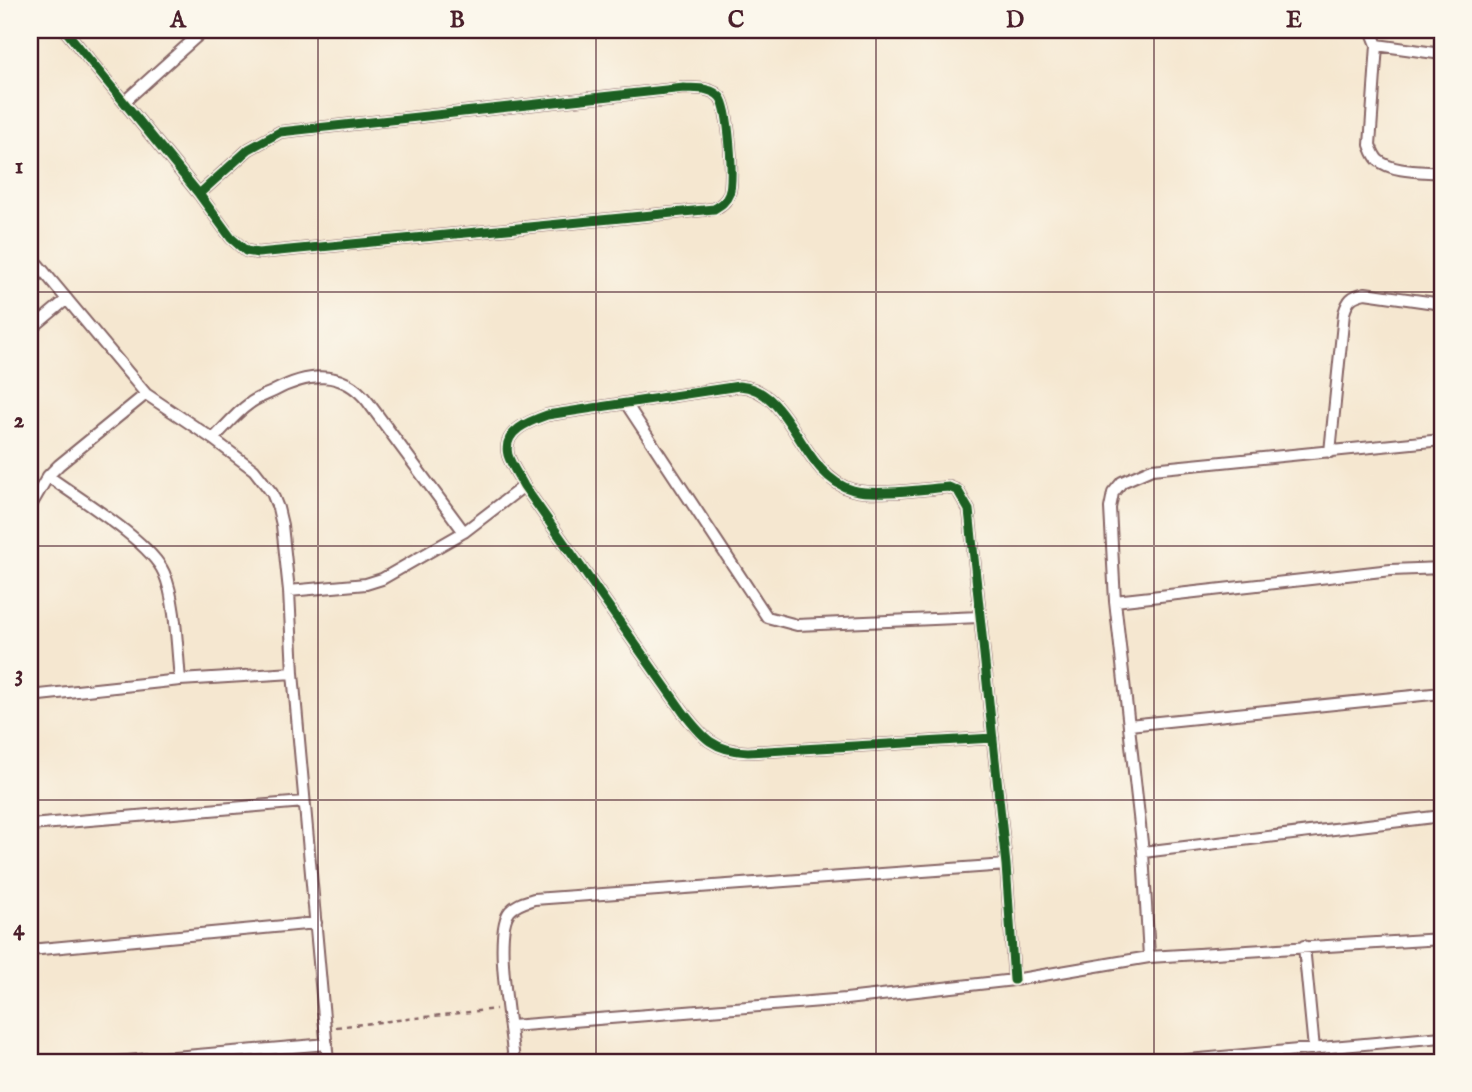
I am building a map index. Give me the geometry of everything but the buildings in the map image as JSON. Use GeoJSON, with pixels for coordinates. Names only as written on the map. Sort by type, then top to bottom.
{"type":"FeatureCollection","features":[{"type":"Feature","properties":{"kind":"street"},"geometry":{"type":"LineString","coordinates":[[65,30],[199,194],[231,238],[246,251],[258,253],[715,209],[728,197],[730,189],[728,118],[720,97],[712,91],[684,88],[292,130],[268,137],[248,149],[199,194]]}},
{"type":"Feature","properties":{"kind":"street"},"geometry":{"type":"LineString","coordinates":[[124,102],[204,30]]}},
{"type":"Feature","properties":{"kind":"street"},"geometry":{"type":"LineString","coordinates":[[1371,30],[1377,45],[1370,145],[1376,158],[1395,167],[1442,173]]}},
{"type":"Feature","properties":{"kind":"street"},"geometry":{"type":"LineString","coordinates":[[1377,45],[1442,54]]}},
{"type":"Feature","properties":{"kind":"street"},"geometry":{"type":"LineString","coordinates":[[30,255],[146,394],[214,439],[254,470],[272,493],[282,525],[289,591],[293,673],[328,1062]]}},
{"type":"Feature","properties":{"kind":"street"},"geometry":{"type":"LineString","coordinates":[[1330,452],[1347,302],[1353,296],[1365,293],[1442,304]]}},
{"type":"Feature","properties":{"kind":"street"},"geometry":{"type":"LineString","coordinates":[[30,330],[67,299]]}},
{"type":"Feature","properties":{"kind":"street"},"geometry":{"type":"LineString","coordinates":[[214,439],[250,403],[288,383],[329,377],[347,383],[358,389],[464,532]]}},
{"type":"Feature","properties":{"kind":"street"},"geometry":{"type":"LineString","coordinates":[[993,738],[748,752],[721,749],[697,731],[524,486],[508,454],[508,443],[517,429],[527,422],[547,415],[739,386],[752,387],[768,396],[815,462],[839,485],[855,491],[949,487],[958,491],[969,510],[979,617],[993,738],[1006,866],[1014,980]]}},
{"type":"Feature","properties":{"kind":"street"},"geometry":{"type":"LineString","coordinates":[[30,507],[48,476],[146,394]]}},
{"type":"Feature","properties":{"kind":"street"},"geometry":{"type":"LineString","coordinates":[[627,405],[767,617],[797,625],[979,617]]}},
{"type":"Feature","properties":{"kind":"street"},"geometry":{"type":"LineString","coordinates":[[1149,957],[1143,852],[1115,601],[1110,508],[1113,493],[1122,482],[1152,469],[1442,440]]}},
{"type":"Feature","properties":{"kind":"street"},"geometry":{"type":"LineString","coordinates":[[48,476],[156,557],[169,587],[180,680]]}},
{"type":"Feature","properties":{"kind":"street"},"geometry":{"type":"LineString","coordinates":[[289,591],[366,584],[382,579],[464,532],[524,486]]}},
{"type":"Feature","properties":{"kind":"street"},"geometry":{"type":"LineString","coordinates":[[1115,601],[1391,570],[1442,568]]}},
{"type":"Feature","properties":{"kind":"street"},"geometry":{"type":"LineString","coordinates":[[30,696],[180,680],[293,673]]}},
{"type":"Feature","properties":{"kind":"street"},"geometry":{"type":"LineString","coordinates":[[1129,725],[1442,693]]}},
{"type":"Feature","properties":{"kind":"street"},"geometry":{"type":"LineString","coordinates":[[30,825],[304,802]]}},
{"type":"Feature","properties":{"kind":"street"},"geometry":{"type":"LineString","coordinates":[[1143,852],[1442,816]]}},
{"type":"Feature","properties":{"kind":"street"},"geometry":{"type":"LineString","coordinates":[[514,1062],[501,936],[509,912],[519,904],[534,899],[1006,866]]}},
{"type":"Feature","properties":{"kind":"street"},"geometry":{"type":"LineString","coordinates":[[30,950],[316,923]]}},
{"type":"Feature","properties":{"kind":"street"},"geometry":{"type":"LineString","coordinates":[[511,1026],[846,999],[1014,980],[1149,957],[1442,939]]}},
{"type":"Feature","properties":{"kind":"street"},"geometry":{"type":"LineString","coordinates":[[1304,946],[1314,1049]]}},
{"type":"Feature","properties":{"kind":"street"},"geometry":{"type":"LineString","coordinates":[[1166,1062],[1442,1037]]}},
{"type":"Feature","properties":{"kind":"street"},"geometry":{"type":"LineString","coordinates":[[116,1062],[327,1044]]}},
{"type":"Feature","properties":{"kind":"path"},"geometry":{"type":"LineString","coordinates":[[326,1028],[508,1007]]}},
{"type":"Feature","properties":{"kind":"cycle path"},"geometry":{"type":"LineString","coordinates":[[65,30],[199,194],[231,238],[246,251],[258,253],[714,209],[721,205],[729,194],[731,160],[726,115],[720,97],[708,90],[684,88],[280,132],[249,149],[199,194]]}},
{"type":"Feature","properties":{"kind":"cycle path"},"geometry":{"type":"LineString","coordinates":[[993,738],[748,752],[718,746],[703,736],[683,712],[524,486],[508,455],[509,439],[519,428],[547,415],[739,386],[757,391],[772,402],[820,468],[835,482],[863,492],[949,487],[958,491],[969,510],[1006,865],[1014,980]]}}]}
